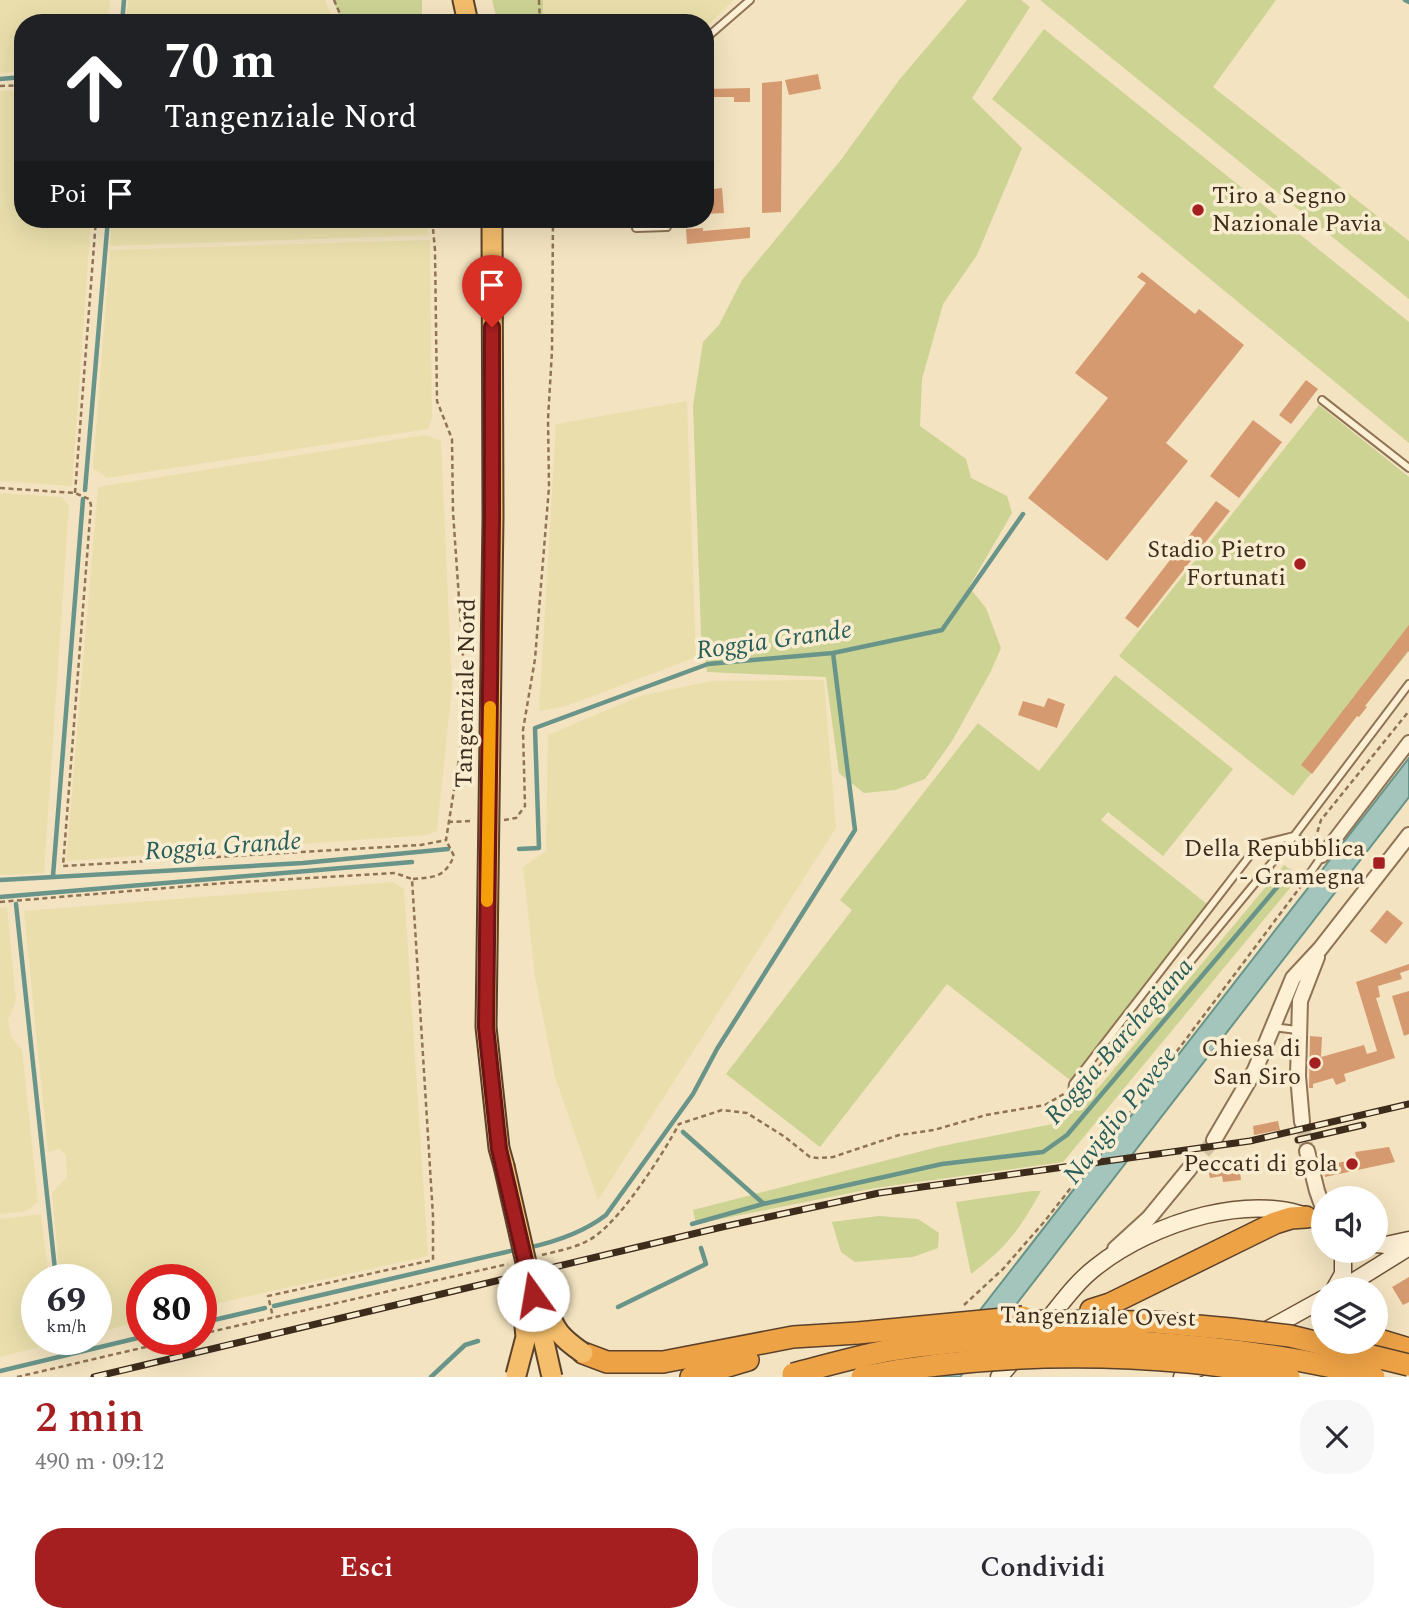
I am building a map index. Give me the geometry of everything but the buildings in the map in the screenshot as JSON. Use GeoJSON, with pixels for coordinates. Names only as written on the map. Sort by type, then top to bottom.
{"type":"FeatureCollection","features":[{"type":"Feature","properties":{"kind":"highway","name":"Tangenziale Nord"},"geometry":{"type":"LineString","coordinates":[[492,228],[492,517],[486,1027],[501,1157]]}},
{"type":"Feature","properties":{"kind":"highway"},"geometry":{"type":"LineString","coordinates":[[501,1157],[553,1326],[568,1343],[583,1353],[607,1362],[663,1362],[793,1337],[1091,1310],[1110,1304],[1275,1223],[1311,1216]]}},
{"type":"Feature","properties":{"kind":"highway"},"geometry":{"type":"LineString","coordinates":[[501,1157],[525,1311],[526,1337],[515,1376]]}},
{"type":"Feature","properties":{"kind":"highway"},"geometry":{"type":"LineString","coordinates":[[501,1157],[552,1377]]}},
{"type":"Feature","properties":{"kind":"highway"},"geometry":{"type":"LineString","coordinates":[[1009,1318],[1030,1321],[1154,1322],[1231,1329],[1290,1336],[1409,1364]]}},
{"type":"Feature","properties":{"kind":"highway"},"geometry":{"type":"LineString","coordinates":[[691,1377],[858,1333]]}},
{"type":"Feature","properties":{"kind":"highway","name":"Tangenziale Ovest"},"geometry":{"type":"LineString","coordinates":[[786,1375],[887,1351],[965,1342],[1051,1338],[1206,1346],[1323,1363],[1374,1377]]}},
{"type":"Feature","properties":{"kind":"highway"},"geometry":{"type":"LineString","coordinates":[[1388,1342],[1409,1349]]}},
{"type":"Feature","properties":{"kind":"highway","name":"Tangenziale Ovest"},"geometry":{"type":"LineString","coordinates":[[862,1377],[922,1365],[1053,1357],[1189,1362],[1289,1377]]}},
{"type":"Feature","properties":{"kind":"main road"},"geometry":{"type":"LineString","coordinates":[[999,1377],[1095,1268],[1134,1243],[1172,1226],[1214,1213],[1265,1208],[1311,1215]]}},
{"type":"Feature","properties":{"kind":"main road"},"geometry":{"type":"LineString","coordinates":[[1388,1245],[1409,1240]]}},
{"type":"Feature","properties":{"kind":"main road"},"geometry":{"type":"LineString","coordinates":[[1357,1277],[1409,1247]]}},
{"type":"Feature","properties":{"kind":"main road"},"geometry":{"type":"LineString","coordinates":[[1182,1377],[1311,1306]]}},
{"type":"Feature","properties":{"kind":"street"},"geometry":{"type":"LineString","coordinates":[[1317,852],[1409,742]]}},
{"type":"Feature","properties":{"kind":"street"},"geometry":{"type":"LineString","coordinates":[[1214,1140],[1255,1070],[1293,978],[1320,949],[1409,835]]}},
{"type":"Feature","properties":{"kind":"street"},"geometry":{"type":"LineString","coordinates":[[1302,1122],[1298,1076],[1300,1001],[1320,949]]}},
{"type":"Feature","properties":{"kind":"street"},"geometry":{"type":"LineString","coordinates":[[1307,1151],[1316,1186]]}},
{"type":"Feature","properties":{"kind":"street"},"geometry":{"type":"LineString","coordinates":[[1095,1268],[1149,1219],[1190,1168]]}},
{"type":"Feature","properties":{"kind":"lane"},"geometry":{"type":"LineString","coordinates":[[714,31],[750,0]]}},
{"type":"Feature","properties":{"kind":"lane"},"geometry":{"type":"LineString","coordinates":[[1322,400],[1409,468]]}},
{"type":"Feature","properties":{"kind":"lane"},"geometry":{"type":"LineString","coordinates":[[1306,879],[1317,852],[1294,836],[1258,845],[1073,1084],[1072,1092],[1081,1094],[1294,836],[1406,693],[1409,684]]}},
{"type":"Feature","properties":{"kind":"lane"},"geometry":{"type":"LineString","coordinates":[[1272,1027],[1299,1030]]}},
{"type":"Feature","properties":{"kind":"path"},"geometry":{"type":"LineString","coordinates":[[75,493],[95,228]]}},
{"type":"Feature","properties":{"kind":"path"},"geometry":{"type":"LineString","coordinates":[[0,902],[225,883],[395,873],[412,879],[438,876],[449,867],[454,856],[446,840],[462,740],[463,656],[453,512],[452,439],[437,401],[433,228]]}},
{"type":"Feature","properties":{"kind":"path"},"geometry":{"type":"LineString","coordinates":[[500,821],[516,818],[525,806],[523,730],[535,659],[549,487],[553,228]]}},
{"type":"Feature","properties":{"kind":"path"},"geometry":{"type":"LineString","coordinates":[[0,488],[75,493],[89,499],[91,505],[63,866],[421,845],[446,840]]}},
{"type":"Feature","properties":{"kind":"path"},"geometry":{"type":"LineString","coordinates":[[1317,852],[1321,820],[1409,711]]}},
{"type":"Feature","properties":{"kind":"path"},"geometry":{"type":"LineString","coordinates":[[448,822],[471,821]]}},
{"type":"Feature","properties":{"kind":"path"},"geometry":{"type":"LineString","coordinates":[[273,1317],[268,1296],[433,1260],[433,1216],[412,879]]}},
{"type":"Feature","properties":{"kind":"path"},"geometry":{"type":"LineString","coordinates":[[956,1312],[1003,1269],[1044,1223],[1306,879]]}},
{"type":"Feature","properties":{"kind":"path"},"geometry":{"type":"LineString","coordinates":[[540,1256],[576,1246],[598,1234],[624,1206],[666,1149],[679,1124],[722,1110],[747,1113],[810,1157],[826,1158],[899,1135],[934,1130],[986,1115],[1045,1105],[1072,1092]]}},
{"type":"Feature","properties":{"kind":"path"},"geometry":{"type":"LineString","coordinates":[[217,1330],[515,1262]]}},
{"type":"Feature","properties":{"kind":"path"},"geometry":{"type":"LineString","coordinates":[[17,1377],[126,1352]]}},
{"type":"Feature","properties":{"kind":"shaded area"},"geometry":{"type":"Polygon","coordinates":[[[0,0],[110,0],[109,14],[14,14],[14,72],[0,73],[0,0]]]}},
{"type":"Feature","properties":{"kind":"shaded area"},"geometry":{"type":"Polygon","coordinates":[[[128,0],[325,0],[331,14],[127,14],[128,0]]]}},
{"type":"Feature","properties":{"kind":"shaded area"},"geometry":{"type":"Polygon","coordinates":[[[543,0],[734,0],[714,19],[714,14],[543,14],[543,0]]]}},
{"type":"Feature","properties":{"kind":"shaded area"},"geometry":{"type":"Polygon","coordinates":[[[14,90],[14,228],[90,228],[72,486],[0,481],[0,91],[14,90]]]}},
{"type":"Feature","properties":{"kind":"shaded area"},"geometry":{"type":"Polygon","coordinates":[[[111,228],[427,228],[429,235],[110,246],[111,228]]]}},
{"type":"Feature","properties":{"kind":"shaded area"},"geometry":{"type":"Polygon","coordinates":[[[430,240],[432,418],[428,429],[107,478],[93,468],[110,250],[430,240]]]}},
{"type":"Feature","properties":{"kind":"shaded area"},"geometry":{"type":"Polygon","coordinates":[[[687,401],[696,657],[566,706],[539,711],[556,424],[687,401]]]}},
{"type":"Feature","properties":{"kind":"shaded area"},"geometry":{"type":"Polygon","coordinates":[[[425,435],[441,441],[452,687],[437,831],[426,835],[66,861],[98,487],[425,435]]]}},
{"type":"Feature","properties":{"kind":"shaded area"},"geometry":{"type":"Polygon","coordinates":[[[0,493],[62,497],[69,506],[44,873],[0,875],[0,493]]]}},
{"type":"Feature","properties":{"kind":"shaded area"},"geometry":{"type":"Polygon","coordinates":[[[824,680],[836,828],[598,1200],[555,1077],[535,977],[523,867],[546,851],[548,735],[640,696],[711,681],[824,680]]]}},
{"type":"Feature","properties":{"kind":"shaded area"},"geometry":{"type":"Polygon","coordinates":[[[393,882],[404,889],[428,1256],[217,1303],[217,1264],[126,1264],[126,1325],[112,1329],[112,1264],[59,1264],[52,1193],[67,1177],[66,1155],[59,1149],[48,1152],[24,911],[393,882]]]}},
{"type":"Feature","properties":{"kind":"shaded area"},"geometry":{"type":"Polygon","coordinates":[[[7,907],[16,1001],[8,1020],[11,1037],[22,1050],[38,1202],[26,1211],[0,1214],[0,908],[7,907]]]}},
{"type":"Feature","properties":{"kind":"shaded area"},"geometry":{"type":"Polygon","coordinates":[[[41,1214],[47,1264],[21,1264],[21,1352],[0,1357],[0,1219],[41,1214]]]}},
{"type":"Feature","properties":{"kind":"green space"},"geometry":{"type":"Polygon","coordinates":[[[333,0],[422,0],[422,14],[338,14],[333,0]]]}},
{"type":"Feature","properties":{"kind":"green space"},"geometry":{"type":"Polygon","coordinates":[[[492,0],[543,0],[543,14],[496,14],[492,0]]]}},
{"type":"Feature","properties":{"kind":"green space"},"geometry":{"type":"Polygon","coordinates":[[[967,0],[1021,0],[1030,7],[972,98],[1022,148],[977,255],[943,304],[922,379],[920,426],[966,459],[971,478],[1007,496],[1012,513],[969,587],[986,608],[1001,648],[952,741],[925,779],[895,790],[864,793],[839,773],[826,677],[707,672],[701,634],[693,406],[703,342],[719,325],[742,280],[840,161],[900,79],[967,0]]]}},
{"type":"Feature","properties":{"kind":"green space"},"geometry":{"type":"Polygon","coordinates":[[[1040,0],[1276,0],[1213,87],[1409,241],[1409,299],[1040,0]]]}},
{"type":"Feature","properties":{"kind":"green space","name":"Tiro a Segno Nazionale Pavia"},"geometry":{"type":"Polygon","coordinates":[[[1044,29],[1409,322],[1409,443],[992,99],[1044,29]]]}},
{"type":"Feature","properties":{"kind":"green space","name":"Stadio Pietro Fortunati"},"geometry":{"type":"Polygon","coordinates":[[[1319,405],[1409,477],[1409,651],[1293,796],[1119,656],[1319,405]]]}},
{"type":"Feature","properties":{"kind":"green space"},"geometry":{"type":"Polygon","coordinates":[[[1115,675],[1233,769],[1163,856],[1108,812],[1101,820],[1207,904],[1070,1080],[947,984],[820,1147],[726,1074],[852,910],[840,900],[978,723],[1039,771],[1115,675]]]}},
{"type":"Feature","properties":{"kind":"green space"},"geometry":{"type":"Polygon","coordinates":[[[1284,865],[1300,876],[1063,1162],[875,1188],[696,1224],[693,1210],[942,1146],[1053,1124],[1099,1087],[1284,865]]]}},
{"type":"Feature","properties":{"kind":"green space"},"geometry":{"type":"Polygon","coordinates":[[[1041,1191],[1019,1227],[994,1255],[971,1274],[956,1202],[1041,1191]]]}},
{"type":"Feature","properties":{"kind":"green space"},"geometry":{"type":"Polygon","coordinates":[[[879,1216],[918,1219],[939,1233],[938,1248],[913,1257],[855,1262],[841,1252],[832,1222],[879,1216]]]}},
{"type":"Feature","properties":{"kind":"water"},"geometry":{"type":"Polygon","coordinates":[[[1409,758],[1409,797],[960,1377],[928,1377],[1409,758]]]}},
{"type":"Feature","properties":{"kind":"waterway"},"geometry":{"type":"LineString","coordinates":[[123,14],[124,0]]}},
{"type":"Feature","properties":{"kind":"waterway"},"geometry":{"type":"LineString","coordinates":[[1405,0],[1409,2]]}},
{"type":"Feature","properties":{"kind":"waterway"},"geometry":{"type":"LineString","coordinates":[[0,79],[14,78]]}},
{"type":"Feature","properties":{"kind":"waterway"},"geometry":{"type":"LineString","coordinates":[[85,490],[107,228]]}},
{"type":"Feature","properties":{"kind":"waterway"},"geometry":{"type":"LineString","coordinates":[[53,876],[83,499]]}},
{"type":"Feature","properties":{"kind":"waterway","name":"Roggia Grande"},"geometry":{"type":"LineString","coordinates":[[519,849],[539,848],[535,728],[708,664],[833,653],[942,630],[1023,514]]}},
{"type":"Feature","properties":{"kind":"waterway"},"geometry":{"type":"LineString","coordinates":[[527,1248],[569,1236],[606,1215],[693,1094],[717,1049],[855,830],[833,653]]}},
{"type":"Feature","properties":{"kind":"waterway","name":"Roggia Grande"},"geometry":{"type":"LineString","coordinates":[[0,880],[303,863],[448,849]]}},
{"type":"Feature","properties":{"kind":"waterway"},"geometry":{"type":"LineString","coordinates":[[0,897],[412,862]]}},
{"type":"Feature","properties":{"kind":"waterway","name":"Roggia Barchegiana"},"geometry":{"type":"LineString","coordinates":[[692,1224],[763,1204],[942,1164],[1043,1152],[1067,1135],[1290,872]]}},
{"type":"Feature","properties":{"kind":"waterway"},"geometry":{"type":"LineString","coordinates":[[16,904],[54,1264]]}},
{"type":"Feature","properties":{"kind":"waterway"},"geometry":{"type":"LineString","coordinates":[[683,1132],[763,1203]]}},
{"type":"Feature","properties":{"kind":"waterway","name":"Roggia Barchegiana"},"geometry":{"type":"LineString","coordinates":[[618,1307],[706,1264],[701,1248]]}},
{"type":"Feature","properties":{"kind":"waterway"},"geometry":{"type":"LineString","coordinates":[[274,1306],[519,1249]]}},
{"type":"Feature","properties":{"kind":"waterway"},"geometry":{"type":"LineString","coordinates":[[217,1319],[265,1308]]}},
{"type":"Feature","properties":{"kind":"waterway"},"geometry":{"type":"LineString","coordinates":[[0,1371],[126,1341]]}},
{"type":"Feature","properties":{"kind":"waterway","name":"Roggia Barchegiana"},"geometry":{"type":"LineString","coordinates":[[431,1377],[465,1345],[478,1341]]}},
{"type":"Feature","properties":{"kind":"tunnel"},"geometry":{"type":"LineString","coordinates":[[1302,1122],[1307,1151]]}},
{"type":"Feature","properties":{"kind":"tunnel"},"geometry":{"type":"LineString","coordinates":[[1190,1168],[1214,1140]]}},
{"type":"Feature","properties":{"kind":"railway"},"geometry":{"type":"LineString","coordinates":[[94,1377],[722,1227],[879,1193],[1250,1141],[1409,1104]]}},
{"type":"Feature","properties":{"kind":"railway"},"geometry":{"type":"LineString","coordinates":[[1298,1140],[1363,1125]]}},
{"type":"Feature","properties":{"kind":"slow traffic"},"geometry":{"type":"LineString","coordinates":[[487,901],[490,707]]}},
{"type":"Feature","properties":{"kind":"place","name":"Tiro a Segno Nazionale Pavia"},"geometry":{"type":"Point","coordinates":[1198,210]}},
{"type":"Feature","properties":{"kind":"place","name":"Stadio Pietro Fortunati"},"geometry":{"type":"Point","coordinates":[1300,564]}},
{"type":"Feature","properties":{"kind":"place","name":"Della Repubblica - Gramegna"},"geometry":{"type":"Point","coordinates":[1379,863]}},
{"type":"Feature","properties":{"kind":"place","name":"Chiesa di San Siro"},"geometry":{"type":"Point","coordinates":[1315,1063]}},
{"type":"Feature","properties":{"kind":"place","name":"Peccati di gola"},"geometry":{"type":"Point","coordinates":[1352,1164]}},
{"type":"Feature","properties":{"kind":"route"},"geometry":{"type":"LineString","coordinates":[[492,327],[486,1027],[499,1149],[533,1295]]}},
{"type":"Feature","properties":{"kind":"water label","name":"Naviglio Pavese"},"geometry":{"type":"Point","coordinates":[1120,1115]}}]}
